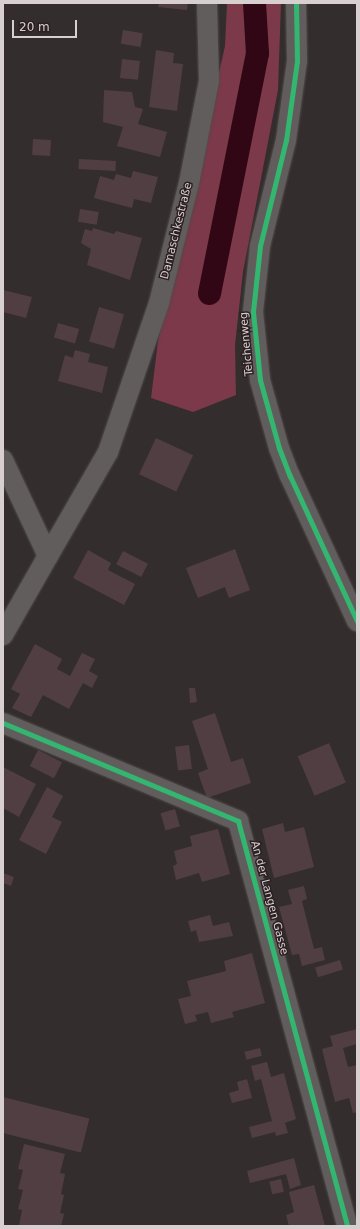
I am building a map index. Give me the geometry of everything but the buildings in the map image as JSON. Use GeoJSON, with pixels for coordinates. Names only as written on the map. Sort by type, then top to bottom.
{"type":"FeatureCollection","features":[{"type":"Feature","properties":{"kind":"street","name":"Damaschkestraße"},"geometry":{"type":"LineString","coordinates":[[3,634],[108,452],[159,303],[189,183],[209,81],[207,3]]}},
{"type":"Feature","properties":{"kind":"street","name":"Teichenweg"},"geometry":{"type":"LineString","coordinates":[[296,3],[296,69],[286,140],[260,246],[254,305],[259,372],[279,448],[290,476],[357,621]]}},
{"type":"Feature","properties":{"kind":"street"},"geometry":{"type":"LineString","coordinates":[[3,460],[48,556]]}},
{"type":"Feature","properties":{"kind":"street","name":"An der Langen Gasse"},"geometry":{"type":"LineString","coordinates":[[3,723],[238,821],[347,1226]]}},
{"type":"Feature","properties":{"kind":"shaded area"},"geometry":{"type":"Polygon","coordinates":[[[227,3],[281,3],[278,90],[243,272],[235,345],[236,395],[193,412],[151,398],[158,341],[225,46],[227,3]]]}},
{"type":"Feature","properties":{"kind":"waterway"},"geometry":{"type":"LineString","coordinates":[[209,293],[257,53],[254,3]]}},
{"type":"Feature","properties":{"kind":"cycle path"},"geometry":{"type":"LineString","coordinates":[[296,3],[297,61],[286,140],[260,246],[253,312],[260,380],[279,448],[290,476],[357,621]]}},
{"type":"Feature","properties":{"kind":"cycle path"},"geometry":{"type":"LineString","coordinates":[[3,723],[238,821],[347,1226]]}}]}
